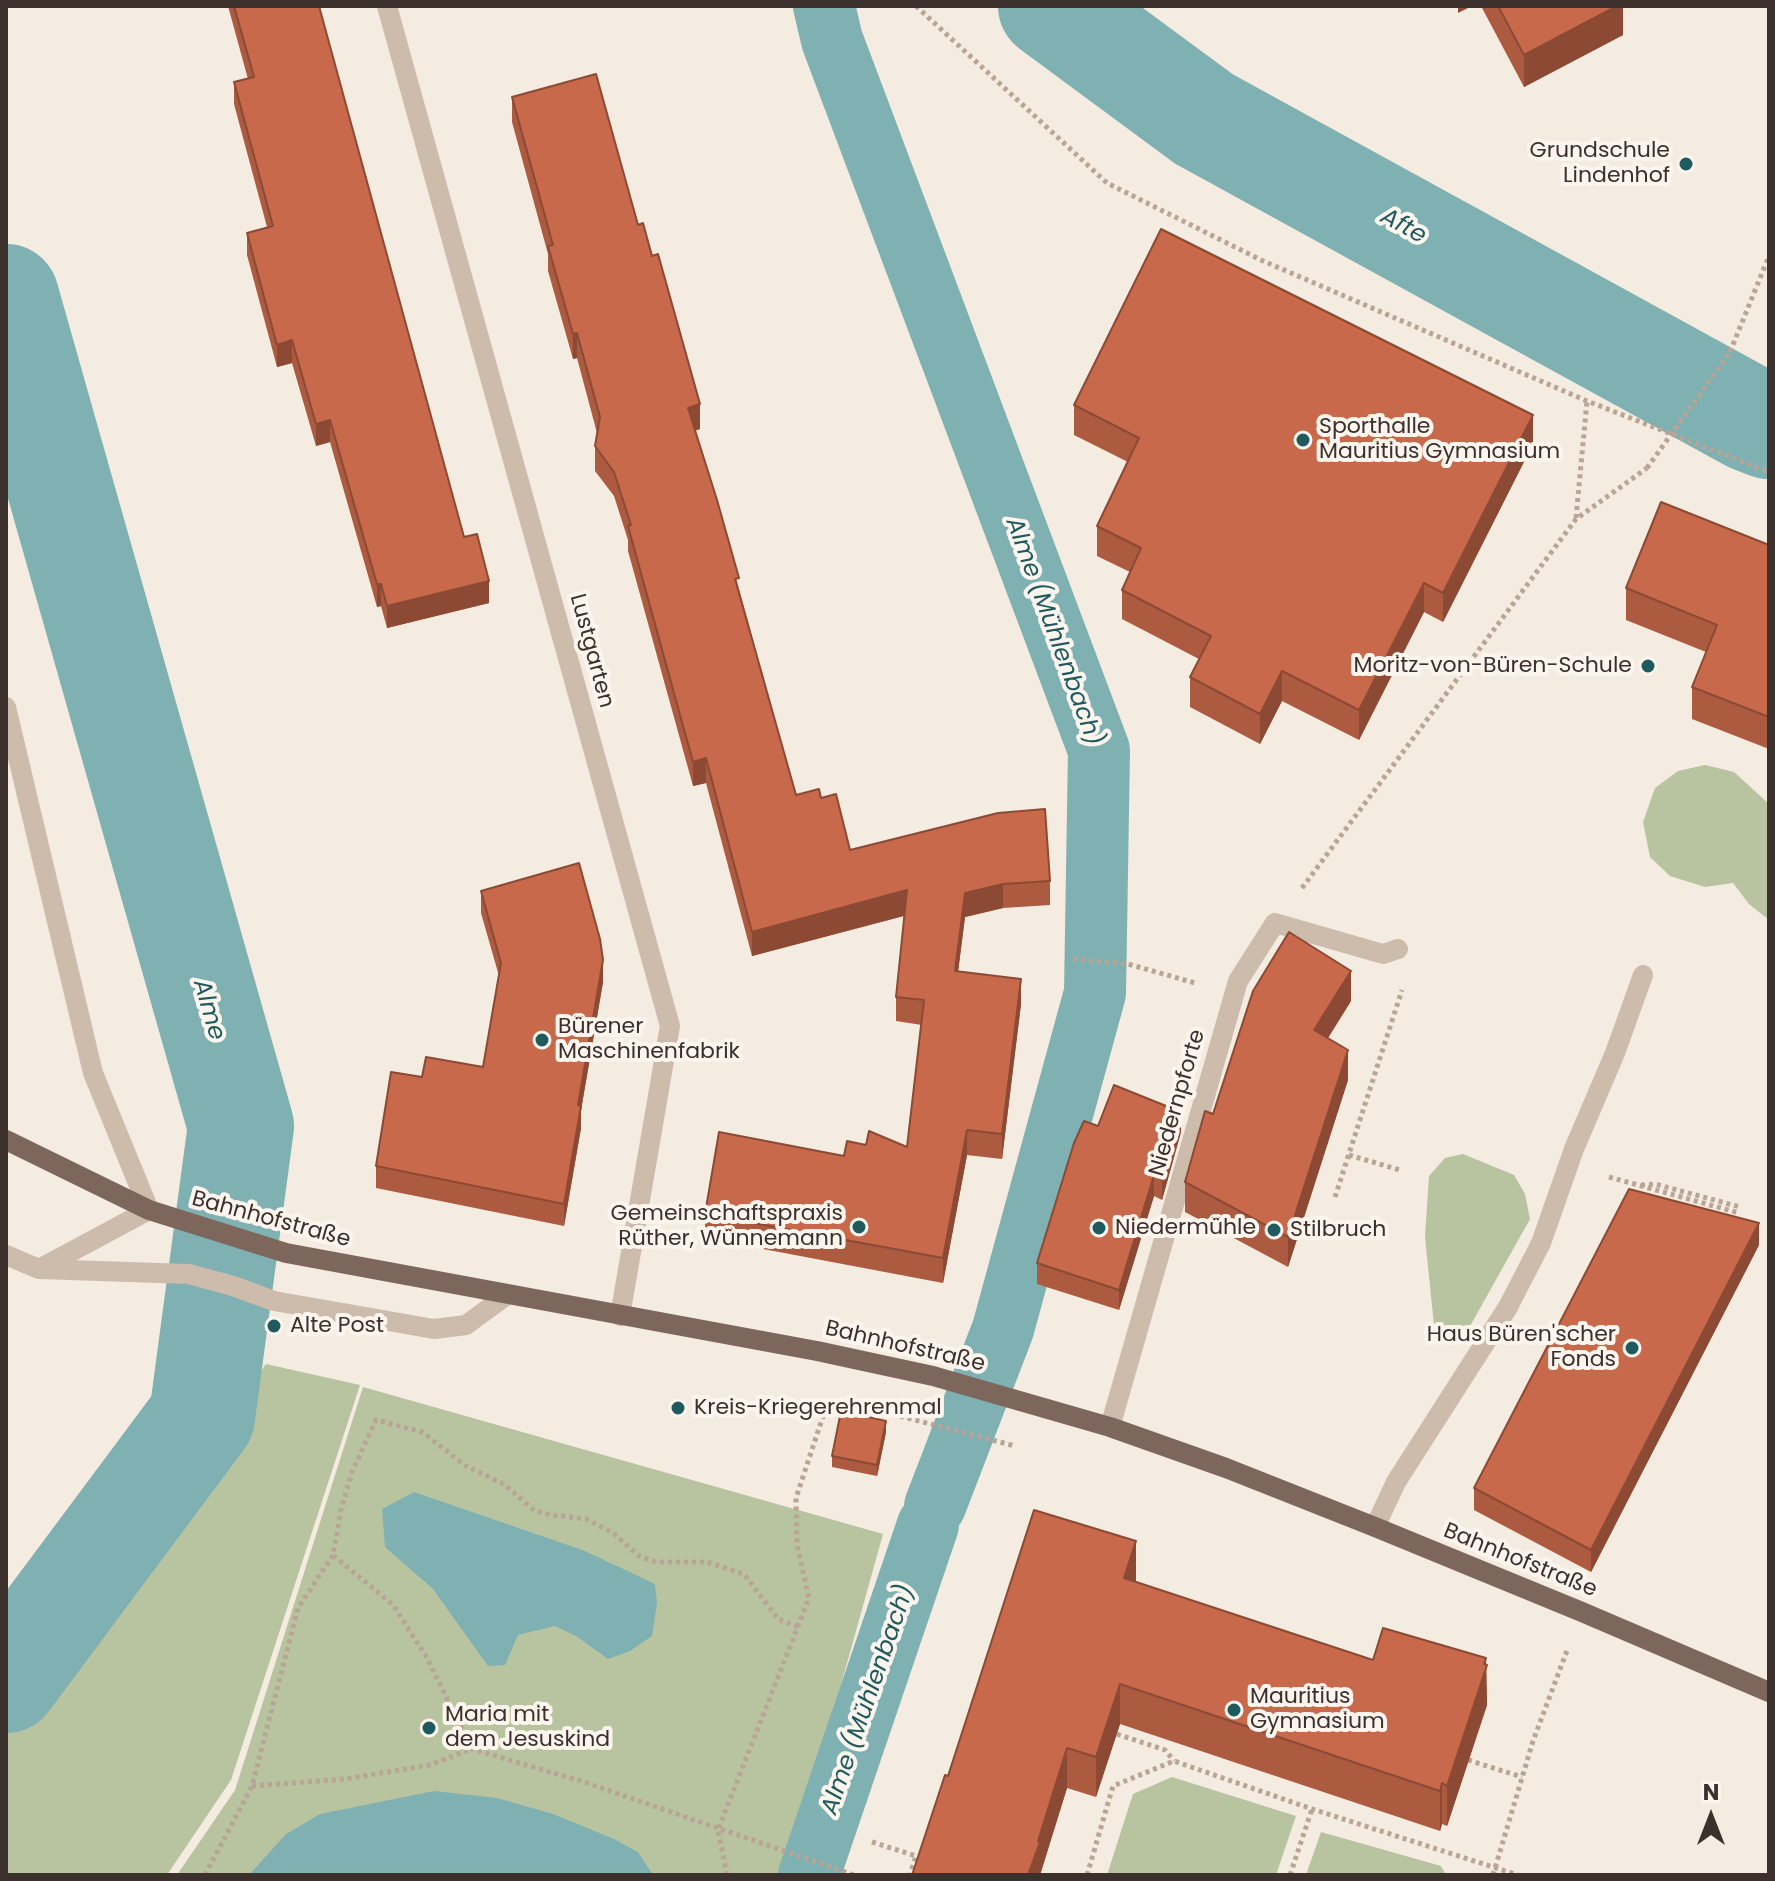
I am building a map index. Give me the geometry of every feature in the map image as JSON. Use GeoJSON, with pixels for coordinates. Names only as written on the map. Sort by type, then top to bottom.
{"type":"FeatureCollection","features":[{"type":"Feature","properties":{"kind":"main road","name":"Bahnhofstraße"},"geometry":{"type":"LineString","coordinates":[[6,1140],[158,1213],[286,1253],[817,1351],[933,1376],[1110,1427],[1226,1468],[1375,1527],[1769,1692]]}},
{"type":"Feature","properties":{"kind":"street","name":"Lustgarten"},"geometry":{"type":"LineString","coordinates":[[387,6],[670,1026],[620,1316]]}},
{"type":"Feature","properties":{"kind":"street"},"geometry":{"type":"LineString","coordinates":[[6,707],[93,1073],[158,1213],[39,1269]]}},
{"type":"Feature","properties":{"kind":"street"},"geometry":{"type":"LineString","coordinates":[[1275,923],[1383,954],[1398,949]]}},
{"type":"Feature","properties":{"kind":"street","name":"Niedernpforte"},"geometry":{"type":"LineString","coordinates":[[1110,1427],[1238,981],[1275,923]]}},
{"type":"Feature","properties":{"kind":"street"},"geometry":{"type":"LineString","coordinates":[[1375,1527],[1396,1482],[1508,1307],[1541,1243],[1574,1149],[1615,1053],[1643,975]]}},
{"type":"Feature","properties":{"kind":"street"},"geometry":{"type":"LineString","coordinates":[[6,1255],[39,1269],[189,1274],[274,1301],[434,1329],[466,1325],[507,1295]]}},
{"type":"Feature","properties":{"kind":"path"},"geometry":{"type":"LineString","coordinates":[[916,6],[1107,183],[1261,260],[1587,401],[1769,472]]}},
{"type":"Feature","properties":{"kind":"path"},"geometry":{"type":"LineString","coordinates":[[1275,923],[1576,519],[1647,468],[1730,352],[1769,256]]}},
{"type":"Feature","properties":{"kind":"path"},"geometry":{"type":"LineString","coordinates":[[1576,519],[1587,401]]}},
{"type":"Feature","properties":{"kind":"path"},"geometry":{"type":"LineString","coordinates":[[1335,1197],[1409,970],[1398,949]]}},
{"type":"Feature","properties":{"kind":"path"},"geometry":{"type":"LineString","coordinates":[[1073,959],[1128,964],[1234,995]]}},
{"type":"Feature","properties":{"kind":"path"},"geometry":{"type":"LineString","coordinates":[[1349,1155],[1400,1170]]}},
{"type":"Feature","properties":{"kind":"path"},"geometry":{"type":"LineString","coordinates":[[1655,1184],[1740,1210],[1636,1185],[1655,1184]]}},
{"type":"Feature","properties":{"kind":"path"},"geometry":{"type":"LineString","coordinates":[[727,1875],[718,1830],[809,1598],[797,1545],[796,1498],[828,1398],[842,1401]]}},
{"type":"Feature","properties":{"kind":"path"},"geometry":{"type":"LineString","coordinates":[[857,1405],[1011,1446]]}},
{"type":"Feature","properties":{"kind":"path"},"geometry":{"type":"LineString","coordinates":[[205,1875],[252,1786],[298,1608],[333,1555],[352,1472],[376,1420],[422,1432],[466,1466],[504,1484],[535,1511],[586,1519],[613,1533],[639,1556],[656,1562],[707,1562],[744,1574],[778,1619],[798,1627]]}},
{"type":"Feature","properties":{"kind":"path"},"geometry":{"type":"LineString","coordinates":[[333,1555],[393,1605],[427,1658],[472,1749]]}},
{"type":"Feature","properties":{"kind":"path"},"geometry":{"type":"LineString","coordinates":[[1494,1872],[1539,1722],[1582,1612]]}},
{"type":"Feature","properties":{"kind":"path"},"geometry":{"type":"LineString","coordinates":[[1117,1734],[1165,1750],[1174,1761],[1494,1872],[1518,1875]]}},
{"type":"Feature","properties":{"kind":"path"},"geometry":{"type":"LineString","coordinates":[[252,1786],[345,1779],[415,1767],[472,1749],[581,1781],[854,1875]]}},
{"type":"Feature","properties":{"kind":"path"},"geometry":{"type":"LineString","coordinates":[[1468,1760],[1522,1777]]}},
{"type":"Feature","properties":{"kind":"path"},"geometry":{"type":"LineString","coordinates":[[1087,1875],[1113,1786],[1174,1761]]}},
{"type":"Feature","properties":{"kind":"path"},"geometry":{"type":"LineString","coordinates":[[1290,1875],[1312,1809]]}},
{"type":"Feature","properties":{"kind":"path"},"geometry":{"type":"LineString","coordinates":[[872,1842],[916,1856],[910,1875]]}},
{"type":"Feature","properties":{"kind":"green space"},"geometry":{"type":"Polygon","coordinates":[[[1705,765],[1734,772],[1769,804],[1769,920],[1749,904],[1733,883],[1705,887],[1670,876],[1650,857],[1643,822],[1655,788],[1678,771],[1705,765]]]}},
{"type":"Feature","properties":{"kind":"green space"},"geometry":{"type":"Polygon","coordinates":[[[1463,1154],[1514,1175],[1525,1194],[1530,1219],[1469,1328],[1450,1341],[1435,1335],[1425,1237],[1429,1176],[1445,1158],[1463,1154]]]}},
{"type":"Feature","properties":{"kind":"green space"},"geometry":{"type":"Polygon","coordinates":[[[266,1364],[360,1385],[231,1780],[167,1875],[6,1875],[6,1732],[266,1364]]]}},
{"type":"Feature","properties":{"kind":"green space"},"geometry":{"type":"Polygon","coordinates":[[[363,1387],[883,1534],[788,1875],[177,1875],[235,1790],[363,1387]]]}},
{"type":"Feature","properties":{"kind":"green space"},"geometry":{"type":"Polygon","coordinates":[[[1172,1777],[1296,1816],[1276,1875],[1107,1875],[1133,1794],[1172,1777]]]}},
{"type":"Feature","properties":{"kind":"green space"},"geometry":{"type":"Polygon","coordinates":[[[1321,1832],[1441,1866],[1446,1875],[1306,1875],[1321,1832]]]}},
{"type":"Feature","properties":{"kind":"water"},"geometry":{"type":"Polygon","coordinates":[[[414,1492],[585,1551],[655,1584],[657,1603],[652,1636],[630,1651],[608,1659],[576,1636],[555,1626],[518,1635],[505,1665],[488,1666],[433,1589],[385,1547],[382,1509],[414,1492]]]}},
{"type":"Feature","properties":{"kind":"water"},"geometry":{"type":"Polygon","coordinates":[[[434,1791],[497,1798],[553,1814],[638,1852],[653,1875],[249,1875],[286,1834],[320,1814],[434,1791]]]}},
{"type":"Feature","properties":{"kind":"building"},"geometry":{"type":"Polygon","coordinates":[[[234,6],[319,6],[464,537],[477,534],[489,581],[387,606],[381,584],[377,584],[330,420],[316,424],[292,340],[277,345],[247,233],[273,226],[234,82],[254,77],[234,6]]]}},
{"type":"Feature","properties":{"kind":"building"},"geometry":{"type":"Polygon","coordinates":[[[1498,6],[1617,6],[1524,55],[1498,6]]]}},
{"type":"Feature","properties":{"kind":"building"},"geometry":{"type":"Polygon","coordinates":[[[596,74],[638,225],[643,223],[652,256],[658,254],[700,404],[688,408],[739,578],[735,579],[796,795],[819,789],[821,798],[836,794],[850,850],[998,813],[1045,809],[1050,881],[1003,884],[965,893],[955,971],[1021,979],[1002,1134],[967,1130],[943,1258],[705,1214],[719,1132],[844,1156],[847,1141],[866,1145],[869,1131],[907,1147],[924,1000],[896,997],[907,890],[752,932],[706,758],[693,762],[628,526],[631,525],[614,472],[595,446],[600,417],[577,333],[573,334],[548,246],[553,245],[512,97],[596,74]]]}},
{"type":"Feature","properties":{"kind":"building"},"geometry":{"type":"Polygon","coordinates":[[[1161,229],[1533,415],[1443,593],[1424,583],[1359,710],[1282,671],[1260,714],[1190,677],[1211,636],[1122,590],[1141,548],[1097,526],[1139,438],[1074,405],[1161,229]]]}},
{"type":"Feature","properties":{"kind":"building"},"geometry":{"type":"Polygon","coordinates":[[[1661,502],[1769,545],[1769,717],[1692,687],[1717,625],[1626,588],[1661,502]]]}},
{"type":"Feature","properties":{"kind":"building","name":"Bürener Maschinenfabrik"},"geometry":{"type":"Polygon","coordinates":[[[579,863],[603,960],[564,1204],[376,1166],[391,1072],[422,1077],[426,1057],[483,1067],[501,963],[481,891],[579,863]]]}},
{"type":"Feature","properties":{"kind":"building"},"geometry":{"type":"Polygon","coordinates":[[[1289,932],[1351,971],[1314,1030],[1348,1050],[1288,1237],[1185,1182],[1205,1111],[1213,1114],[1253,991],[1289,932]]]}},
{"type":"Feature","properties":{"kind":"building","name":"Niedermühle"},"geometry":{"type":"Polygon","coordinates":[[[1114,1085],[1181,1112],[1162,1179],[1154,1175],[1119,1290],[1037,1263],[1074,1143],[1084,1121],[1098,1126],[1114,1085]]]}},
{"type":"Feature","properties":{"kind":"building","name":"Haus Büren'scher Fonds"},"geometry":{"type":"Polygon","coordinates":[[[1629,1189],[1759,1223],[1591,1550],[1474,1488],[1629,1189]]]}},
{"type":"Feature","properties":{"kind":"building"},"geometry":{"type":"Polygon","coordinates":[[[841,1411],[886,1421],[877,1465],[832,1456],[841,1411]]]}},
{"type":"Feature","properties":{"kind":"building","name":"Mauritius Gymnasium"},"geometry":{"type":"Polygon","coordinates":[[[1034,1510],[1136,1541],[1124,1578],[1373,1660],[1383,1628],[1486,1658],[1484,1664],[1487,1665],[1447,1786],[1442,1783],[1440,1791],[1120,1684],[1096,1757],[1067,1748],[1028,1875],[912,1875],[945,1775],[948,1776],[1034,1510]]]}},
{"type":"Feature","properties":{"kind":"waterway","name":"Alme (Mühlenbach)"},"geometry":{"type":"LineString","coordinates":[[824,6],[832,40],[1099,750],[1095,993],[1003,1329],[935,1506]]}},
{"type":"Feature","properties":{"kind":"waterway","name":"Afte"},"geometry":{"type":"LineString","coordinates":[[1051,6],[1204,119],[1751,419],[1769,426]]}},
{"type":"Feature","properties":{"kind":"waterway","name":"Alme"},"geometry":{"type":"LineString","coordinates":[[6,297],[241,1126],[202,1417],[6,1680]]}},
{"type":"Feature","properties":{"kind":"waterway","name":"Alme (Mühlenbach)"},"geometry":{"type":"LineString","coordinates":[[809,1875],[928,1525]]}},
{"type":"Feature","properties":{"kind":"place","name":"Grundschule Lindenhof"},"geometry":{"type":"Point","coordinates":[1686,164]}},
{"type":"Feature","properties":{"kind":"place","name":"Sporthalle Mauritius Gymnasium"},"geometry":{"type":"Point","coordinates":[1303,440]}},
{"type":"Feature","properties":{"kind":"place","name":"Moritz-von-Büren-Schule"},"geometry":{"type":"Point","coordinates":[1648,666]}},
{"type":"Feature","properties":{"kind":"place","name":"Bürener Maschinenfabrik"},"geometry":{"type":"Point","coordinates":[542,1040]}},
{"type":"Feature","properties":{"kind":"place","name":"Gemeinschaftspraxis Rüther, Wünnemann"},"geometry":{"type":"Point","coordinates":[859,1227]}},
{"type":"Feature","properties":{"kind":"place","name":"Niedermühle"},"geometry":{"type":"Point","coordinates":[1099,1228]}},
{"type":"Feature","properties":{"kind":"place","name":"Stilbruch"},"geometry":{"type":"Point","coordinates":[1274,1230]}},
{"type":"Feature","properties":{"kind":"place","name":"Alte Post"},"geometry":{"type":"Point","coordinates":[274,1326]}},
{"type":"Feature","properties":{"kind":"place","name":"Haus Büren'scher Fonds"},"geometry":{"type":"Point","coordinates":[1632,1348]}},
{"type":"Feature","properties":{"kind":"place","name":"Kreis-Kriegerehrenmal"},"geometry":{"type":"Point","coordinates":[678,1408]}},
{"type":"Feature","properties":{"kind":"place","name":"Mauritius Gymnasium"},"geometry":{"type":"Point","coordinates":[1234,1710]}},
{"type":"Feature","properties":{"kind":"place","name":"Maria mit dem Jesuskind"},"geometry":{"type":"Point","coordinates":[429,1728]}}]}
